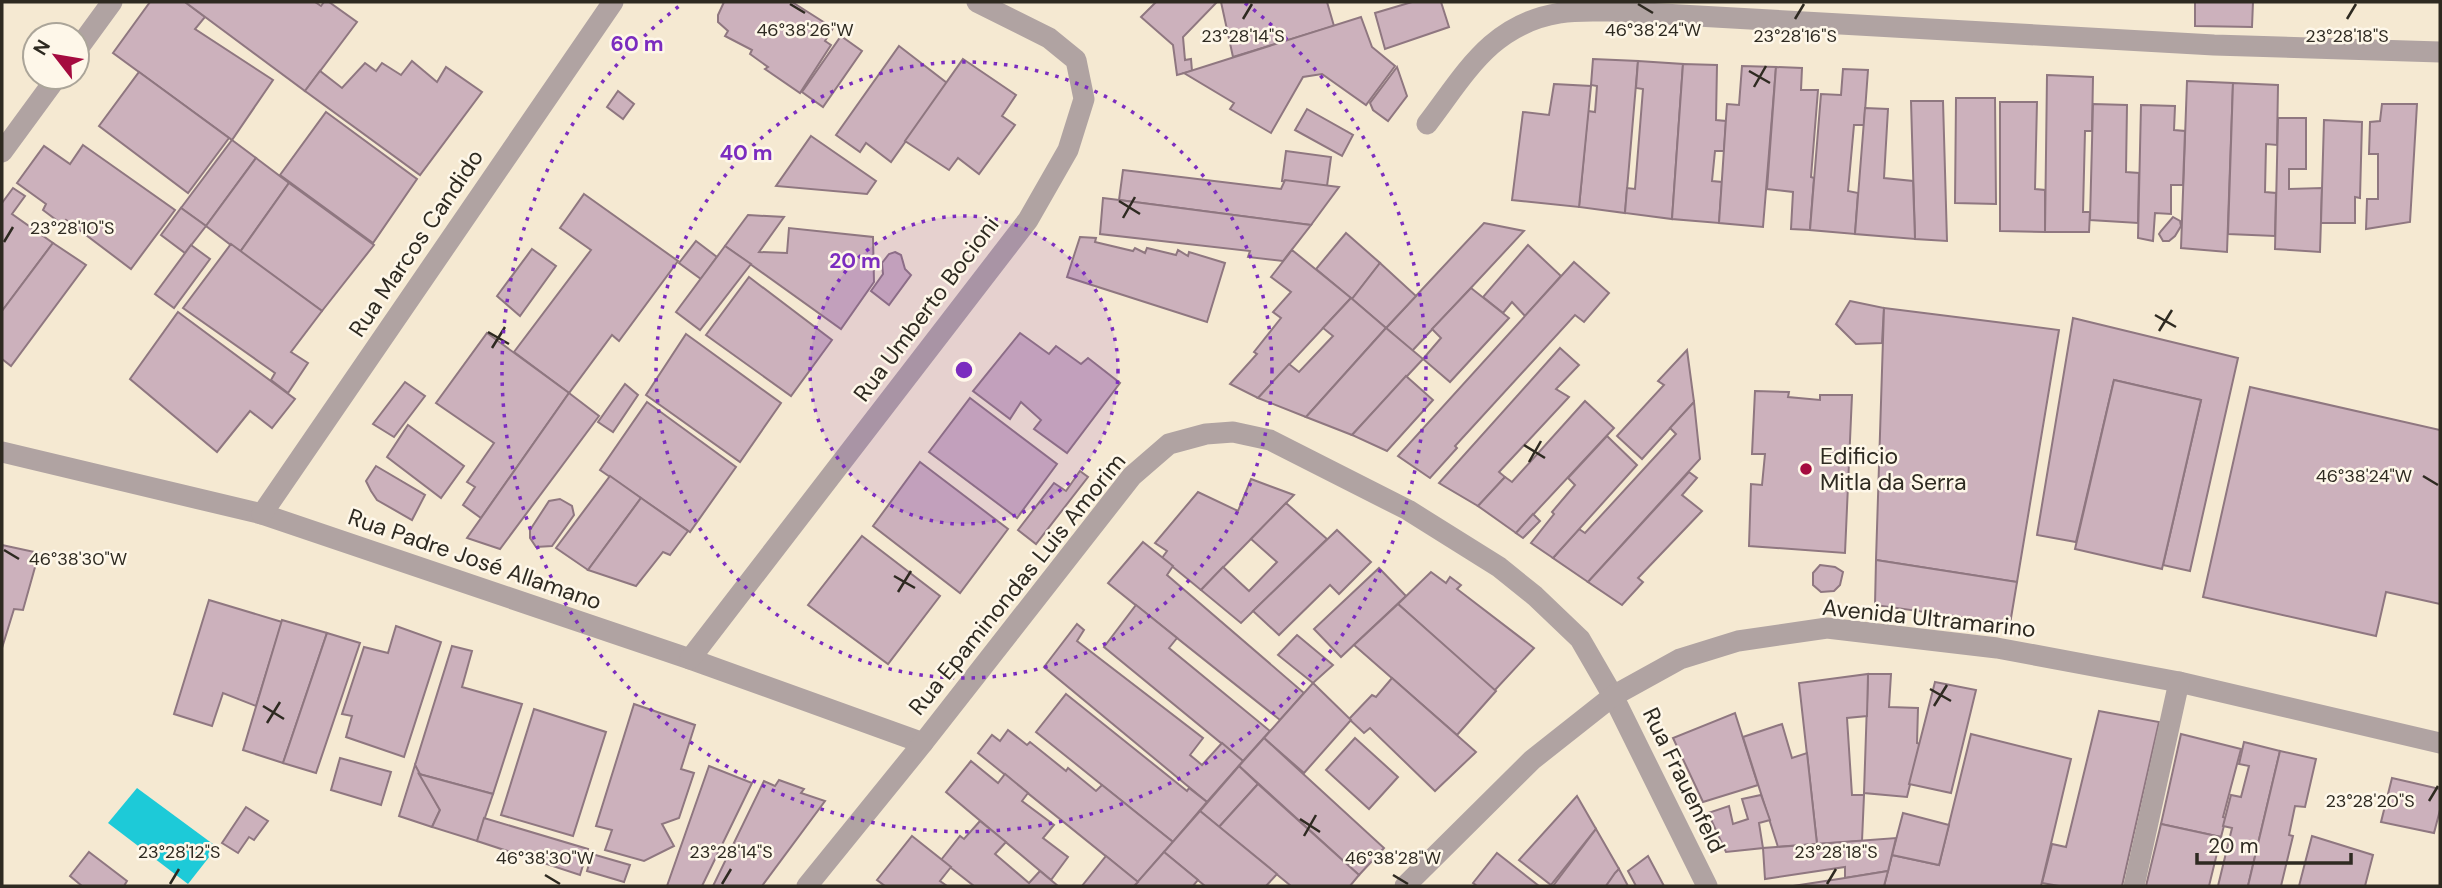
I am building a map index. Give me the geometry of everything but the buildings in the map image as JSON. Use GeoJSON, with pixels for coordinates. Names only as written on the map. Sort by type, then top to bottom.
{"type":"FeatureCollection","features":[{"type":"Feature","properties":{"kind":"street"},"geometry":{"type":"LineString","coordinates":[[91,31],[112,2]]}},
{"type":"Feature","properties":{"kind":"street","name":"Rua Marcos Candido"},"geometry":{"type":"LineString","coordinates":[[262,514],[613,2]]}},
{"type":"Feature","properties":{"kind":"street","name":"Rua Umberto Bocioni"},"geometry":{"type":"LineString","coordinates":[[690,659],[1028,219],[1068,150],[1084,99],[1076,60],[1049,38],[977,2]]}},
{"type":"Feature","properties":{"kind":"street"},"geometry":{"type":"LineString","coordinates":[[1427,124],[1484,50],[1516,27],[1560,13],[1609,11],[2214,46],[2440,52]]}},
{"type":"Feature","properties":{"kind":"street"},"geometry":{"type":"LineString","coordinates":[[2,152],[47,91]]}},
{"type":"Feature","properties":{"kind":"street","name":"Rua Epaminondas Luis Amorim"},"geometry":{"type":"LineString","coordinates":[[807,886],[1132,476],[1169,444],[1206,433],[1233,432],[1270,440],[1408,510],[1499,567],[1535,596],[1580,639],[1614,696]]}},
{"type":"Feature","properties":{"kind":"street","name":"Rua Padre José Allamano"},"geometry":{"type":"LineString","coordinates":[[2,452],[262,514],[690,659],[923,743]]}},
{"type":"Feature","properties":{"kind":"street","name":"Avenida Ultramarino"},"geometry":{"type":"LineString","coordinates":[[1405,886],[1532,760],[1614,696],[1680,659],[1738,641],[1827,628],[1997,648],[2179,682],[2440,743]]}},
{"type":"Feature","properties":{"kind":"street"},"geometry":{"type":"LineString","coordinates":[[2134,886],[2179,682]]}},
{"type":"Feature","properties":{"kind":"street","name":"Rua Frauenfeld"},"geometry":{"type":"LineString","coordinates":[[1614,696],[1707,886]]}},
{"type":"Feature","properties":{"kind":"water"},"geometry":{"type":"Polygon","coordinates":[[[137,788],[217,847],[188,884],[108,823],[137,788]]]}},
{"type":"Feature","properties":{"kind":"place","name":"Edificio Mitla da Serra"},"geometry":{"type":"Point","coordinates":[1806,469]}}]}
